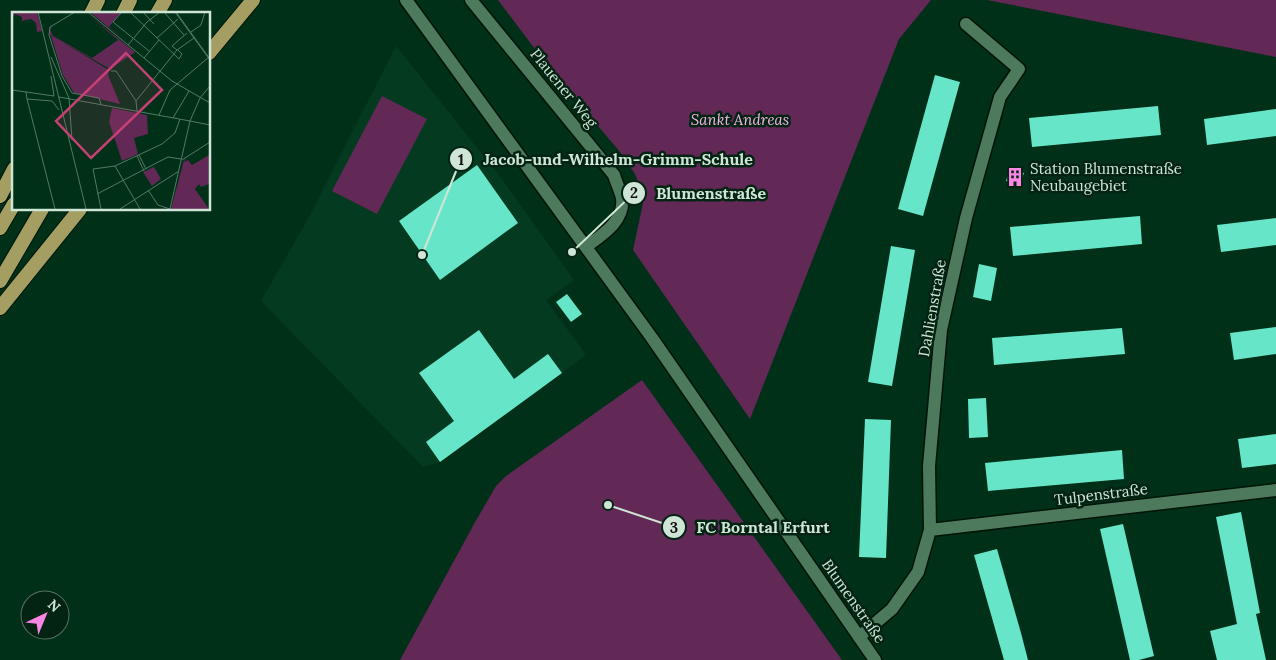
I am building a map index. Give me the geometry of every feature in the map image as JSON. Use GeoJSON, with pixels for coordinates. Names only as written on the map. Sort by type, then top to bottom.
{"type":"FeatureCollection","features":[{"type":"Feature","properties":{"kind":"highway"},"geometry":{"type":"LineString","coordinates":[[92,12],[98,0]]}},
{"type":"Feature","properties":{"kind":"highway"},"geometry":{"type":"LineString","coordinates":[[124,12],[130,0]]}},
{"type":"Feature","properties":{"kind":"highway"},"geometry":{"type":"LineString","coordinates":[[158,12],[165,0]]}},
{"type":"Feature","properties":{"kind":"highway"},"geometry":{"type":"LineString","coordinates":[[210,53],[253,0]]}},
{"type":"Feature","properties":{"kind":"highway"},"geometry":{"type":"LineString","coordinates":[[0,196],[12,173]]}},
{"type":"Feature","properties":{"kind":"highway"},"geometry":{"type":"LineString","coordinates":[[0,228],[12,207]]}},
{"type":"Feature","properties":{"kind":"highway"},"geometry":{"type":"LineString","coordinates":[[0,281],[41,210]]}},
{"type":"Feature","properties":{"kind":"highway"},"geometry":{"type":"LineString","coordinates":[[0,308],[79,210]]}},
{"type":"Feature","properties":{"kind":"street","name":"Blumenstraße"},"geometry":{"type":"LineString","coordinates":[[406,0],[587,246],[875,660]]}},
{"type":"Feature","properties":{"kind":"street","name":"Plauener Weg"},"geometry":{"type":"LineString","coordinates":[[471,0],[614,175],[622,198],[620,215],[607,231],[587,246]]}},
{"type":"Feature","properties":{"kind":"street","name":"Dahlienstraße"},"geometry":{"type":"LineString","coordinates":[[859,636],[892,609],[918,572],[930,530],[929,466],[941,330],[966,218],[1000,97],[1019,69],[966,24]]}},
{"type":"Feature","properties":{"kind":"street","name":"Tulpenstraße"},"geometry":{"type":"LineString","coordinates":[[930,530],[1276,490]]}},
{"type":"Feature","properties":{"kind":"shaded area"},"geometry":{"type":"Polygon","coordinates":[[[396,46],[502,179],[574,280],[546,300],[586,355],[440,462],[423,467],[261,301],[309,217],[396,46]]]}},
{"type":"Feature","properties":{"kind":"green space","name":"Sankt Andreas"},"geometry":{"type":"Polygon","coordinates":[[[498,0],[931,0],[899,39],[750,419],[633,250],[643,203],[642,192],[635,174],[620,152],[550,69],[498,0]]]}},
{"type":"Feature","properties":{"kind":"green space"},"geometry":{"type":"Polygon","coordinates":[[[987,0],[1276,0],[1276,57],[987,0]]]}},
{"type":"Feature","properties":{"kind":"green space"},"geometry":{"type":"Polygon","coordinates":[[[382,96],[427,119],[377,214],[332,191],[382,96]]]}},
{"type":"Feature","properties":{"kind":"green space"},"geometry":{"type":"Polygon","coordinates":[[[642,380],[842,660],[400,660],[496,486],[506,476],[642,380]]]}},
{"type":"Feature","properties":{"kind":"building"},"geometry":{"type":"Polygon","coordinates":[[[935,75],[960,82],[923,216],[898,209],[935,75]]]}},
{"type":"Feature","properties":{"kind":"building"},"geometry":{"type":"Polygon","coordinates":[[[1158,106],[1161,135],[1032,147],[1029,118],[1158,106]]]}},
{"type":"Feature","properties":{"kind":"building"},"geometry":{"type":"Polygon","coordinates":[[[1276,109],[1276,136],[1207,145],[1204,119],[1276,109]]]}},
{"type":"Feature","properties":{"kind":"building"},"geometry":{"type":"Polygon","coordinates":[[[477,165],[518,223],[440,280],[399,221],[477,165]]]}},
{"type":"Feature","properties":{"kind":"building","name":"Station Blumenstraße Neubaugebiet"},"geometry":{"type":"Polygon","coordinates":[[[1010,168],[1024,173],[1019,186],[1006,181],[1010,168]]]}},
{"type":"Feature","properties":{"kind":"building"},"geometry":{"type":"Polygon","coordinates":[[[1140,216],[1142,244],[1013,256],[1010,227],[1140,216]]]}},
{"type":"Feature","properties":{"kind":"building"},"geometry":{"type":"Polygon","coordinates":[[[1276,218],[1276,245],[1221,252],[1217,225],[1276,218]]]}},
{"type":"Feature","properties":{"kind":"building"},"geometry":{"type":"Polygon","coordinates":[[[891,246],[915,250],[892,386],[868,382],[891,246]]]}},
{"type":"Feature","properties":{"kind":"building"},"geometry":{"type":"Polygon","coordinates":[[[979,264],[997,268],[991,301],[973,297],[979,264]]]}},
{"type":"Feature","properties":{"kind":"building"},"geometry":{"type":"Polygon","coordinates":[[[567,294],[582,314],[571,322],[556,302],[567,294]]]}},
{"type":"Feature","properties":{"kind":"building"},"geometry":{"type":"Polygon","coordinates":[[[1276,327],[1276,354],[1234,360],[1230,333],[1276,327]]]}},
{"type":"Feature","properties":{"kind":"building"},"geometry":{"type":"Polygon","coordinates":[[[1122,328],[1125,354],[994,365],[992,338],[1122,328]]]}},
{"type":"Feature","properties":{"kind":"building"},"geometry":{"type":"Polygon","coordinates":[[[479,330],[514,379],[548,354],[562,373],[440,462],[426,442],[454,421],[419,373],[479,330]]]}},
{"type":"Feature","properties":{"kind":"building"},"geometry":{"type":"Polygon","coordinates":[[[986,398],[988,437],[969,438],[968,399],[986,398]]]}},
{"type":"Feature","properties":{"kind":"building"},"geometry":{"type":"Polygon","coordinates":[[[865,419],[891,420],[886,558],[859,557],[865,419]]]}},
{"type":"Feature","properties":{"kind":"building"},"geometry":{"type":"Polygon","coordinates":[[[1276,434],[1276,464],[1242,468],[1238,439],[1276,434]]]}},
{"type":"Feature","properties":{"kind":"building"},"geometry":{"type":"Polygon","coordinates":[[[1122,450],[1124,479],[988,491],[985,463],[1122,450]]]}},
{"type":"Feature","properties":{"kind":"building"},"geometry":{"type":"Polygon","coordinates":[[[1241,512],[1260,613],[1256,614],[1266,660],[1217,660],[1210,631],[1237,624],[1216,517],[1241,512]]]}},
{"type":"Feature","properties":{"kind":"building"},"geometry":{"type":"Polygon","coordinates":[[[1123,524],[1154,656],[1139,660],[1130,660],[1100,529],[1123,524]]]}},
{"type":"Feature","properties":{"kind":"building"},"geometry":{"type":"Polygon","coordinates":[[[997,549],[1028,660],[1004,660],[974,555],[997,549]]]}},
{"type":"Feature","properties":{"kind":"place","name":"Station Blumenstraße Neubaugebiet"},"geometry":{"type":"Point","coordinates":[1015,177]}},
{"type":"Feature","properties":{"kind":"place","name":"Blumenstraße"},"geometry":{"type":"Point","coordinates":[572,252]}},
{"type":"Feature","properties":{"kind":"place","name":"Jacob-und-Wilhelm-Grimm-Schule"},"geometry":{"type":"Point","coordinates":[422,255]}},
{"type":"Feature","properties":{"kind":"place","name":"FC Borntal Erfurt"},"geometry":{"type":"Point","coordinates":[608,505]}}]}
